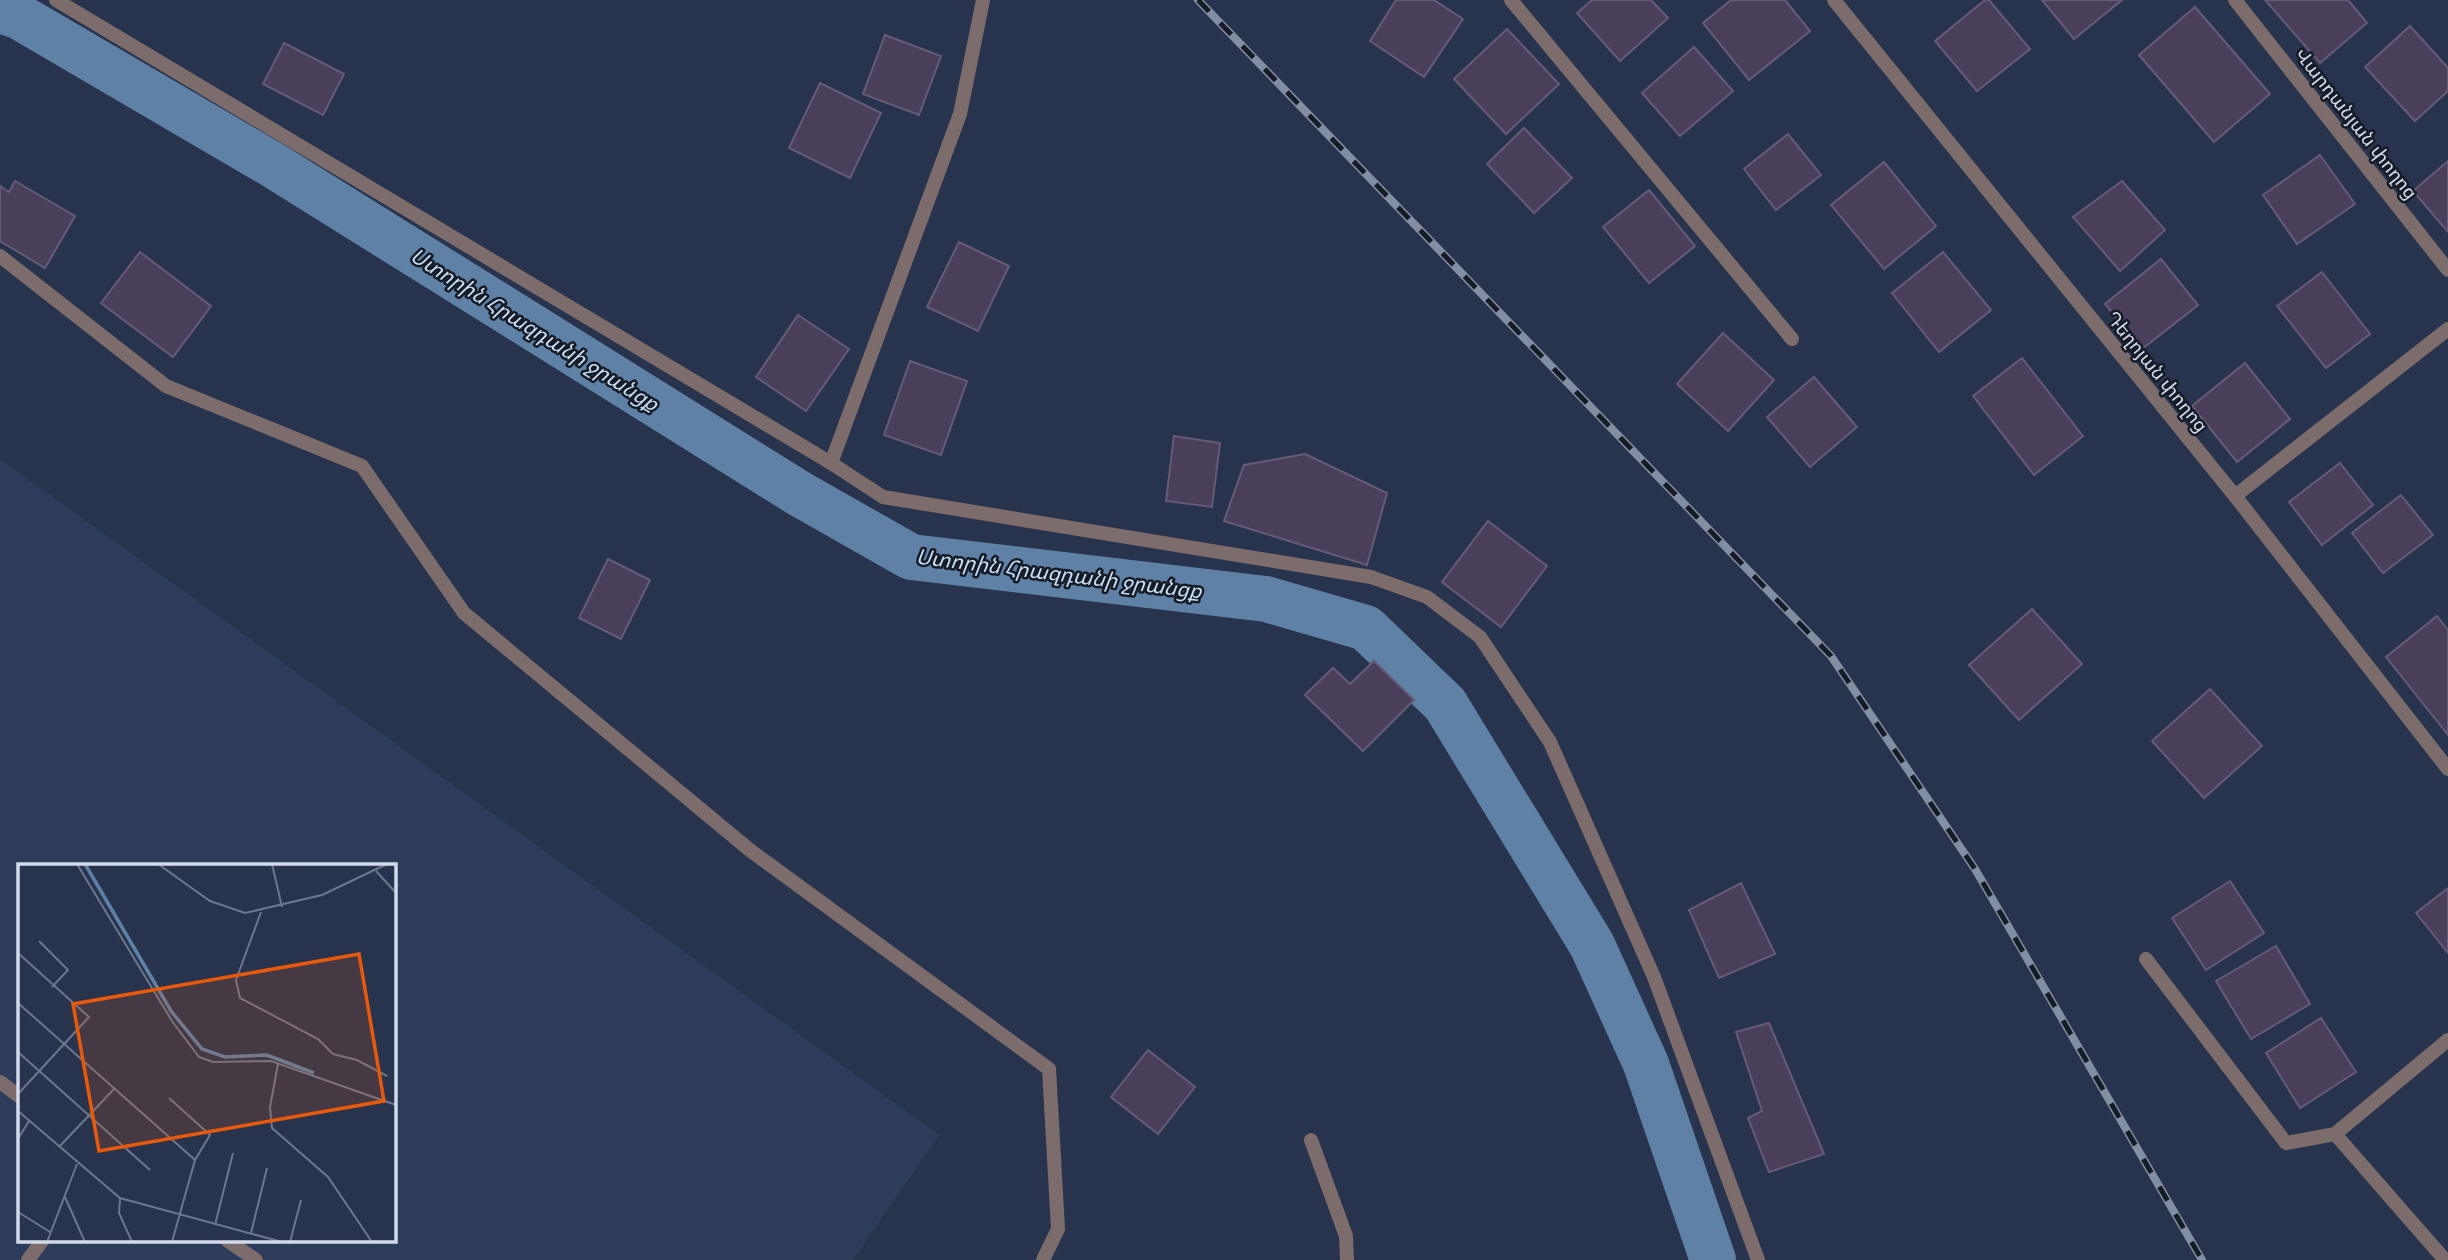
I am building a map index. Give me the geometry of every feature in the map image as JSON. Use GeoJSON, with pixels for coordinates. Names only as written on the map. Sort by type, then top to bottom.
{"type":"FeatureCollection","features":[{"type":"Feature","properties":{"kind":"street"},"geometry":{"type":"LineString","coordinates":[[56,0],[831,463],[883,497],[1371,577],[1427,597],[1480,638],[1550,742],[1654,977],[1758,1260]]}},
{"type":"Feature","properties":{"kind":"street"},"geometry":{"type":"LineString","coordinates":[[831,463],[960,114],[983,0]]}},
{"type":"Feature","properties":{"kind":"street"},"geometry":{"type":"LineString","coordinates":[[1511,0],[1792,339]]}},
{"type":"Feature","properties":{"kind":"street","name":"Դեղոյան փողոց"},"geometry":{"type":"LineString","coordinates":[[1834,0],[2235,496],[2448,769]]}},
{"type":"Feature","properties":{"kind":"street","name":"Վարդանյան փողոց"},"geometry":{"type":"LineString","coordinates":[[2235,0],[2448,270]]}},
{"type":"Feature","properties":{"kind":"street"},"geometry":{"type":"LineString","coordinates":[[0,256],[166,386],[362,466],[464,613],[751,851],[1049,1069],[1058,1229],[1043,1260]]}},
{"type":"Feature","properties":{"kind":"street"},"geometry":{"type":"LineString","coordinates":[[2235,496],[2448,329]]}},
{"type":"Feature","properties":{"kind":"street"},"geometry":{"type":"LineString","coordinates":[[2146,959],[2286,1143],[2335,1134],[2448,1040]]}},
{"type":"Feature","properties":{"kind":"street"},"geometry":{"type":"LineString","coordinates":[[0,1082],[18,1095]]}},
{"type":"Feature","properties":{"kind":"street"},"geometry":{"type":"LineString","coordinates":[[2335,1134],[2445,1260]]}},
{"type":"Feature","properties":{"kind":"street"},"geometry":{"type":"LineString","coordinates":[[1311,1140],[1346,1236],[1347,1260]]}},
{"type":"Feature","properties":{"kind":"street"},"geometry":{"type":"LineString","coordinates":[[28,1260],[41,1242]]}},
{"type":"Feature","properties":{"kind":"street"},"geometry":{"type":"LineString","coordinates":[[229,1242],[256,1260]]}},
{"type":"Feature","properties":{"kind":"shaded area"},"geometry":{"type":"Polygon","coordinates":[[[0,459],[939,1135],[853,1260],[0,1260],[0,459]]]}},
{"type":"Feature","properties":{"kind":"building"},"geometry":{"type":"Polygon","coordinates":[[[1396,0],[1434,0],[1463,19],[1424,77],[1370,41],[1396,0]]]}},
{"type":"Feature","properties":{"kind":"building"},"geometry":{"type":"Polygon","coordinates":[[[1592,0],[1651,0],[1668,18],[1620,61],[1577,13],[1592,0]]]}},
{"type":"Feature","properties":{"kind":"building"},"geometry":{"type":"Polygon","coordinates":[[[1731,0],[1785,0],[1810,31],[1749,80],[1703,23],[1731,0]]]}},
{"type":"Feature","properties":{"kind":"building"},"geometry":{"type":"Polygon","coordinates":[[[1985,0],[1989,0],[2030,49],[1977,91],[1935,41],[1985,0]]]}},
{"type":"Feature","properties":{"kind":"building"},"geometry":{"type":"Polygon","coordinates":[[[2042,0],[2122,0],[2074,39],[2042,0]]]}},
{"type":"Feature","properties":{"kind":"building"},"geometry":{"type":"Polygon","coordinates":[[[2265,0],[2348,0],[2367,23],[2320,63],[2265,0]]]}},
{"type":"Feature","properties":{"kind":"building"},"geometry":{"type":"Polygon","coordinates":[[[2195,7],[2270,94],[2214,142],[2139,55],[2195,7]]]}},
{"type":"Feature","properties":{"kind":"building"},"geometry":{"type":"Polygon","coordinates":[[[2410,26],[2448,68],[2448,91],[2415,121],[2365,67],[2410,26]]]}},
{"type":"Feature","properties":{"kind":"building"},"geometry":{"type":"Polygon","coordinates":[[[1507,29],[1559,84],[1506,134],[1454,79],[1507,29]]]}},
{"type":"Feature","properties":{"kind":"building"},"geometry":{"type":"Polygon","coordinates":[[[885,35],[941,56],[919,115],[863,94],[885,35]]]}},
{"type":"Feature","properties":{"kind":"building"},"geometry":{"type":"Polygon","coordinates":[[[284,43],[344,74],[323,115],[263,84],[284,43]]]}},
{"type":"Feature","properties":{"kind":"building"},"geometry":{"type":"Polygon","coordinates":[[[1694,47],[1733,91],[1680,136],[1642,93],[1694,47]]]}},
{"type":"Feature","properties":{"kind":"building"},"geometry":{"type":"Polygon","coordinates":[[[820,83],[881,113],[850,178],[789,148],[820,83]]]}},
{"type":"Feature","properties":{"kind":"building"},"geometry":{"type":"Polygon","coordinates":[[[1524,128],[1572,178],[1534,213],[1487,164],[1524,128]]]}},
{"type":"Feature","properties":{"kind":"building"},"geometry":{"type":"Polygon","coordinates":[[[1788,134],[1821,175],[1776,210],[1744,169],[1788,134]]]}},
{"type":"Feature","properties":{"kind":"building"},"geometry":{"type":"Polygon","coordinates":[[[2320,155],[2355,204],[2297,244],[2263,195],[2320,155]]]}},
{"type":"Feature","properties":{"kind":"building"},"geometry":{"type":"Polygon","coordinates":[[[2448,161],[2448,232],[2413,191],[2448,161]]]}},
{"type":"Feature","properties":{"kind":"building"},"geometry":{"type":"Polygon","coordinates":[[[1884,162],[1936,226],[1884,269],[1831,205],[1884,162]]]}},
{"type":"Feature","properties":{"kind":"building"},"geometry":{"type":"Polygon","coordinates":[[[15,181],[75,216],[45,268],[0,241],[0,186],[9,192],[15,181]]]}},
{"type":"Feature","properties":{"kind":"building"},"geometry":{"type":"Polygon","coordinates":[[[2122,181],[2165,230],[2120,271],[2073,217],[2122,181]]]}},
{"type":"Feature","properties":{"kind":"building"},"geometry":{"type":"Polygon","coordinates":[[[1649,190],[1695,246],[1649,283],[1603,227],[1649,190]]]}},
{"type":"Feature","properties":{"kind":"building"},"geometry":{"type":"Polygon","coordinates":[[[959,242],[1009,266],[978,331],[927,307],[959,242]]]}},
{"type":"Feature","properties":{"kind":"building"},"geometry":{"type":"Polygon","coordinates":[[[140,252],[211,306],[173,357],[101,303],[140,252]]]}},
{"type":"Feature","properties":{"kind":"building"},"geometry":{"type":"Polygon","coordinates":[[[1943,252],[1991,310],[1939,352],[1892,293],[1943,252]]]}},
{"type":"Feature","properties":{"kind":"building"},"geometry":{"type":"Polygon","coordinates":[[[2161,259],[2198,305],[2142,349],[2105,304],[2161,259]]]}},
{"type":"Feature","properties":{"kind":"building"},"geometry":{"type":"Polygon","coordinates":[[[2322,272],[2370,334],[2326,368],[2277,306],[2322,272]]]}},
{"type":"Feature","properties":{"kind":"building"},"geometry":{"type":"Polygon","coordinates":[[[798,315],[849,349],[806,411],[756,377],[798,315]]]}},
{"type":"Feature","properties":{"kind":"building"},"geometry":{"type":"Polygon","coordinates":[[[1723,333],[1774,380],[1728,431],[1677,384],[1723,333]]]}},
{"type":"Feature","properties":{"kind":"building"},"geometry":{"type":"Polygon","coordinates":[[[2022,358],[2083,436],[2034,475],[1973,396],[2022,358]]]}},
{"type":"Feature","properties":{"kind":"building"},"geometry":{"type":"Polygon","coordinates":[[[910,361],[967,381],[941,455],[884,435],[910,361]]]}},
{"type":"Feature","properties":{"kind":"building"},"geometry":{"type":"Polygon","coordinates":[[[2245,363],[2290,419],[2237,462],[2192,406],[2245,363]]]}},
{"type":"Feature","properties":{"kind":"building"},"geometry":{"type":"Polygon","coordinates":[[[1814,377],[1857,427],[1810,467],[1767,417],[1814,377]]]}},
{"type":"Feature","properties":{"kind":"building"},"geometry":{"type":"Polygon","coordinates":[[[1174,436],[1220,443],[1212,507],[1166,501],[1174,436]]]}},
{"type":"Feature","properties":{"kind":"building"},"geometry":{"type":"Polygon","coordinates":[[[1305,454],[1387,493],[1367,565],[1224,521],[1244,465],[1305,454]]]}},
{"type":"Feature","properties":{"kind":"building"},"geometry":{"type":"Polygon","coordinates":[[[2340,463],[2373,505],[2322,545],[2289,502],[2340,463]]]}},
{"type":"Feature","properties":{"kind":"building"},"geometry":{"type":"Polygon","coordinates":[[[2401,495],[2433,535],[2383,573],[2352,533],[2401,495]]]}},
{"type":"Feature","properties":{"kind":"building"},"geometry":{"type":"Polygon","coordinates":[[[1488,521],[1547,566],[1501,627],[1442,582],[1488,521]]]}},
{"type":"Feature","properties":{"kind":"building"},"geometry":{"type":"Polygon","coordinates":[[[608,559],[650,580],[621,639],[579,618],[608,559]]]}},
{"type":"Feature","properties":{"kind":"building"},"geometry":{"type":"Polygon","coordinates":[[[2032,609],[2082,664],[2019,720],[1969,665],[2032,609]]]}},
{"type":"Feature","properties":{"kind":"building"},"geometry":{"type":"Polygon","coordinates":[[[2437,616],[2448,630],[2448,735],[2386,657],[2437,616]]]}},
{"type":"Feature","properties":{"kind":"building"},"geometry":{"type":"Polygon","coordinates":[[[1374,661],[1414,700],[1363,751],[1305,695],[1333,668],[1350,684],[1374,661]]]}},
{"type":"Feature","properties":{"kind":"building"},"geometry":{"type":"Polygon","coordinates":[[[2210,689],[2262,746],[2204,798],[2152,741],[2210,689]]]}},
{"type":"Feature","properties":{"kind":"building"},"geometry":{"type":"Polygon","coordinates":[[[2230,881],[2264,933],[2206,970],[2172,918],[2230,881]]]}},
{"type":"Feature","properties":{"kind":"building"},"geometry":{"type":"Polygon","coordinates":[[[1741,883],[1775,954],[1719,978],[1689,910],[1741,883]]]}},
{"type":"Feature","properties":{"kind":"building"},"geometry":{"type":"Polygon","coordinates":[[[2448,888],[2448,953],[2416,913],[2448,888]]]}},
{"type":"Feature","properties":{"kind":"building"},"geometry":{"type":"Polygon","coordinates":[[[2276,946],[2310,1004],[2251,1039],[2216,981],[2276,946]]]}},
{"type":"Feature","properties":{"kind":"building"},"geometry":{"type":"Polygon","coordinates":[[[2321,1018],[2356,1072],[2300,1108],[2266,1053],[2321,1018]]]}},
{"type":"Feature","properties":{"kind":"building"},"geometry":{"type":"Polygon","coordinates":[[[1769,1023],[1824,1154],[1769,1172],[1748,1118],[1762,1111],[1736,1032],[1769,1023]]]}},
{"type":"Feature","properties":{"kind":"building"},"geometry":{"type":"Polygon","coordinates":[[[1148,1050],[1195,1087],[1158,1134],[1111,1097],[1148,1050]]]}},
{"type":"Feature","properties":{"kind":"waterway","name":"Ստորին Հրազդանի ջրանցք"},"geometry":{"type":"LineString","coordinates":[[0,10],[18,16],[273,165],[800,494],[911,557],[1266,599],[1366,628],[1445,704],[1592,945],[1646,1064],[1713,1260]]}},
{"type":"Feature","properties":{"kind":"railway"},"geometry":{"type":"LineString","coordinates":[[1198,0],[1831,656],[1975,869],[2202,1260]]}}]}
